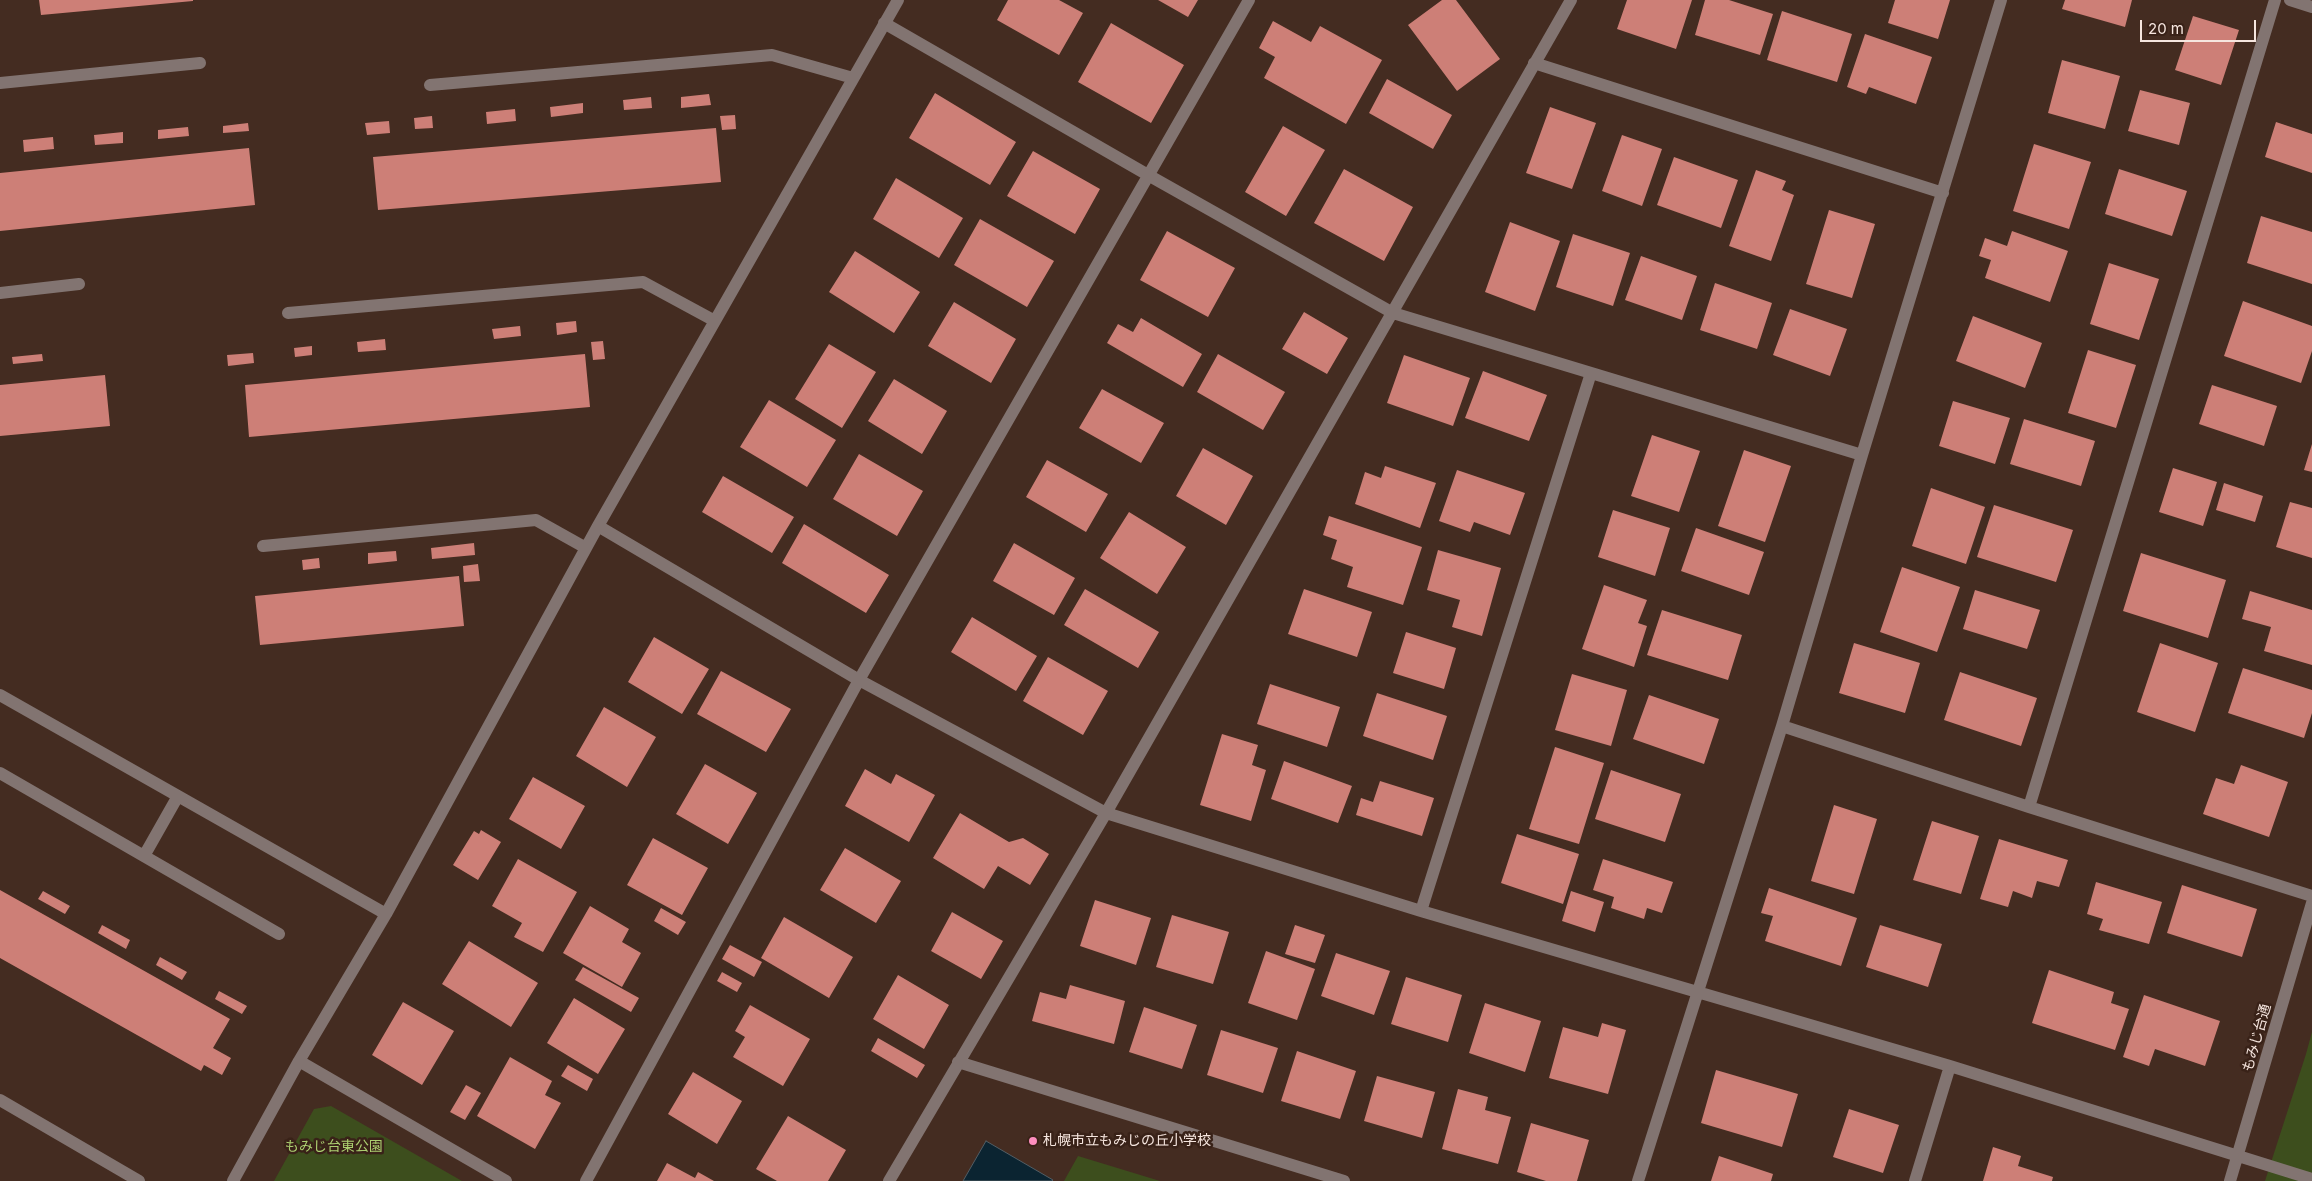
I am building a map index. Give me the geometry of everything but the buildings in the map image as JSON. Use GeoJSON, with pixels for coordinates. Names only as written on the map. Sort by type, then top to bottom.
{"type":"FeatureCollection","features":[{"type":"Feature","properties":{"kind":"street"},"geometry":{"type":"LineString","coordinates":[[233,1181],[299,1061],[386,914],[598,526],[898,0]]}},
{"type":"Feature","properties":{"kind":"street"},"geometry":{"type":"LineString","coordinates":[[586,1181],[860,680],[1249,0]]}},
{"type":"Feature","properties":{"kind":"street"},"geometry":{"type":"LineString","coordinates":[[889,1181],[1106,813],[1394,313],[1571,0]]}},
{"type":"Feature","properties":{"kind":"street"},"geometry":{"type":"LineString","coordinates":[[1638,1181],[1782,726],[1862,455],[2001,0]]}},
{"type":"Feature","properties":{"kind":"street"},"geometry":{"type":"LineString","coordinates":[[2029,807],[2275,0]]}},
{"type":"Feature","properties":{"kind":"street"},"geometry":{"type":"LineString","coordinates":[[2290,0],[2312,7]]}},
{"type":"Feature","properties":{"kind":"street"},"geometry":{"type":"LineString","coordinates":[[884,23],[1148,175],[1394,313],[1862,455]]}},
{"type":"Feature","properties":{"kind":"street"},"geometry":{"type":"LineString","coordinates":[[430,85],[772,55],[853,78]]}},
{"type":"Feature","properties":{"kind":"street"},"geometry":{"type":"LineString","coordinates":[[0,83],[200,63]]}},
{"type":"Feature","properties":{"kind":"street"},"geometry":{"type":"LineString","coordinates":[[1534,63],[1943,193]]}},
{"type":"Feature","properties":{"kind":"street"},"geometry":{"type":"LineString","coordinates":[[288,313],[643,282],[714,321]]}},
{"type":"Feature","properties":{"kind":"street"},"geometry":{"type":"LineString","coordinates":[[0,293],[79,284]]}},
{"type":"Feature","properties":{"kind":"street"},"geometry":{"type":"LineString","coordinates":[[1421,911],[1591,373]]}},
{"type":"Feature","properties":{"kind":"street"},"geometry":{"type":"LineString","coordinates":[[263,546],[536,520],[586,548]]}},
{"type":"Feature","properties":{"kind":"street"},"geometry":{"type":"LineString","coordinates":[[598,526],[860,680],[1106,813],[1421,911],[1950,1066],[2312,1179]]}},
{"type":"Feature","properties":{"kind":"street"},"geometry":{"type":"LineString","coordinates":[[0,694],[386,914]]}},
{"type":"Feature","properties":{"kind":"street"},"geometry":{"type":"LineString","coordinates":[[1782,726],[2029,807],[2312,896]]}},
{"type":"Feature","properties":{"kind":"street"},"geometry":{"type":"LineString","coordinates":[[0,773],[279,934]]}},
{"type":"Feature","properties":{"kind":"street"},"geometry":{"type":"LineString","coordinates":[[144,856],[178,796]]}},
{"type":"Feature","properties":{"kind":"street","name":"もみじ台通"},"geometry":{"type":"LineString","coordinates":[[2230,1181],[2312,903]]}},
{"type":"Feature","properties":{"kind":"street"},"geometry":{"type":"LineString","coordinates":[[299,1061],[506,1181]]}},
{"type":"Feature","properties":{"kind":"street"},"geometry":{"type":"LineString","coordinates":[[958,1062],[1344,1181]]}},
{"type":"Feature","properties":{"kind":"street"},"geometry":{"type":"LineString","coordinates":[[1915,1181],[1950,1066]]}},
{"type":"Feature","properties":{"kind":"street"},"geometry":{"type":"LineString","coordinates":[[0,1100],[139,1181]]}},
{"type":"Feature","properties":{"kind":"green space"},"geometry":{"type":"Polygon","coordinates":[[[2312,1032],[2312,1181],[2265,1181],[2306,1054],[2312,1032]]]}},
{"type":"Feature","properties":{"kind":"green space","name":"もみじ台東公園"},"geometry":{"type":"Polygon","coordinates":[[[331,1106],[462,1181],[274,1181],[314,1109],[331,1106]]]}},
{"type":"Feature","properties":{"kind":"green space"},"geometry":{"type":"Polygon","coordinates":[[[1078,1156],[1160,1181],[1064,1181],[1078,1156]]]}},
{"type":"Feature","properties":{"kind":"water"},"geometry":{"type":"Polygon","coordinates":[[[986,1141],[1053,1180],[963,1181],[986,1141]]]}},
{"type":"Feature","properties":{"kind":"place","name":"札幌市立もみじの丘小学校"},"geometry":{"type":"Point","coordinates":[1033,1141]}}]}
